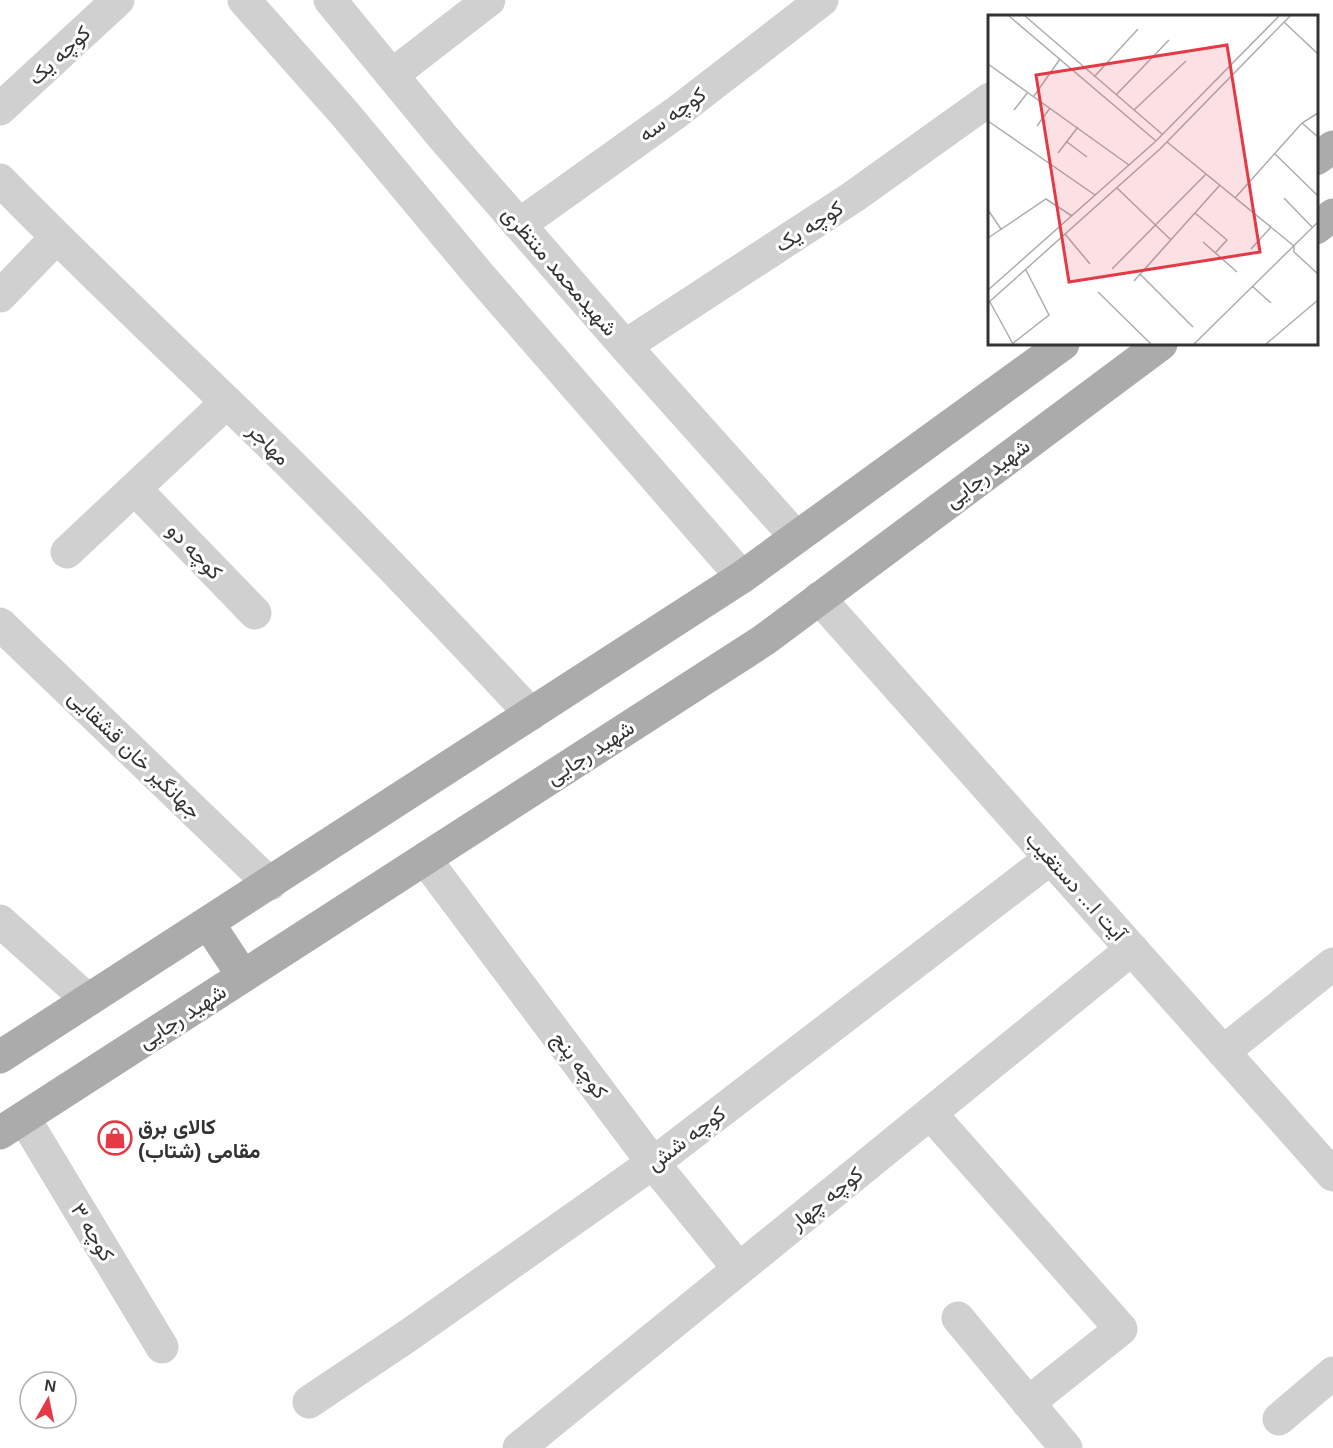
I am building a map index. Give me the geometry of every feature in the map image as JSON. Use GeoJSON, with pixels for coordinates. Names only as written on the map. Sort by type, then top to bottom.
{"type":"FeatureCollection","features":[{"type":"Feature","properties":{"kind":"main road"},"geometry":{"type":"LineString","coordinates":[[1318,158],[1333,147]]}},
{"type":"Feature","properties":{"kind":"main road"},"geometry":{"type":"LineString","coordinates":[[1318,227],[1333,215]]}},
{"type":"Feature","properties":{"kind":"main road"},"geometry":{"type":"LineString","coordinates":[[0,1057],[742,577],[1062,345]]}},
{"type":"Feature","properties":{"kind":"main road","name":"شهید رجایی"},"geometry":{"type":"LineString","coordinates":[[12,1125],[764,640],[1160,345]]}},
{"type":"Feature","properties":{"kind":"main road"},"geometry":{"type":"LineString","coordinates":[[208,923],[243,976]]}},
{"type":"Feature","properties":{"kind":"street","name":"کوچه یک"},"geometry":{"type":"LineString","coordinates":[[0,109],[118,0]]}},
{"type":"Feature","properties":{"kind":"street"},"geometry":{"type":"LineString","coordinates":[[244,0],[345,114],[480,276],[742,577]]}},
{"type":"Feature","properties":{"kind":"street","name":"شهیدمحمد منتظری"},"geometry":{"type":"LineString","coordinates":[[330,0],[519,225],[796,537]]}},
{"type":"Feature","properties":{"kind":"street"},"geometry":{"type":"LineString","coordinates":[[392,75],[489,0]]}},
{"type":"Feature","properties":{"kind":"street","name":"کوچه سه"},"geometry":{"type":"LineString","coordinates":[[519,225],[677,112],[822,0]]}},
{"type":"Feature","properties":{"kind":"street","name":"کوچه یک"},"geometry":{"type":"LineString","coordinates":[[625,346],[853,197],[988,100]]}},
{"type":"Feature","properties":{"kind":"street","name":"مهاجر"},"geometry":{"type":"LineString","coordinates":[[0,180],[56,238],[227,402],[420,595],[531,714]]}},
{"type":"Feature","properties":{"kind":"street"},"geometry":{"type":"LineString","coordinates":[[0,296],[56,238]]}},
{"type":"Feature","properties":{"kind":"street"},"geometry":{"type":"LineString","coordinates":[[67,552],[227,402]]}},
{"type":"Feature","properties":{"kind":"street","name":"کوچه دو"},"geometry":{"type":"LineString","coordinates":[[135,489],[255,613]]}},
{"type":"Feature","properties":{"kind":"street","name":"آیت ا... دستغیب"},"geometry":{"type":"LineString","coordinates":[[819,598],[1333,1175]]}},
{"type":"Feature","properties":{"kind":"street","name":"جهانگیر خان قشقایی"},"geometry":{"type":"LineString","coordinates":[[0,624],[270,884]]}},
{"type":"Feature","properties":{"kind":"street","name":"کوچه شش"},"geometry":{"type":"LineString","coordinates":[[309,1402],[409,1335],[653,1162],[1051,858]]}},
{"type":"Feature","properties":{"kind":"street","name":"کوچه پنج"},"geometry":{"type":"LineString","coordinates":[[425,859],[653,1162],[739,1269]]}},
{"type":"Feature","properties":{"kind":"street"},"geometry":{"type":"LineString","coordinates":[[0,921],[88,1000]]}},
{"type":"Feature","properties":{"kind":"street","name":"کوچه چهار"},"geometry":{"type":"LineString","coordinates":[[519,1448],[1132,949]]}},
{"type":"Feature","properties":{"kind":"street"},"geometry":{"type":"LineString","coordinates":[[1223,1052],[1333,964]]}},
{"type":"Feature","properties":{"kind":"street"},"geometry":{"type":"LineString","coordinates":[[930,1113],[1121,1329],[1028,1404]]}},
{"type":"Feature","properties":{"kind":"street","name":"کوچه ۳"},"geometry":{"type":"LineString","coordinates":[[12,1125],[162,1347]]}},
{"type":"Feature","properties":{"kind":"street"},"geometry":{"type":"LineString","coordinates":[[958,1318],[1066,1448]]}},
{"type":"Feature","properties":{"kind":"street"},"geometry":{"type":"LineString","coordinates":[[1279,1419],[1333,1373]]}},
{"type":"Feature","properties":{"kind":"place","name":"کالای برق مقامی (شتاب)"},"geometry":{"type":"Point","coordinates":[115,1138]}}]}
